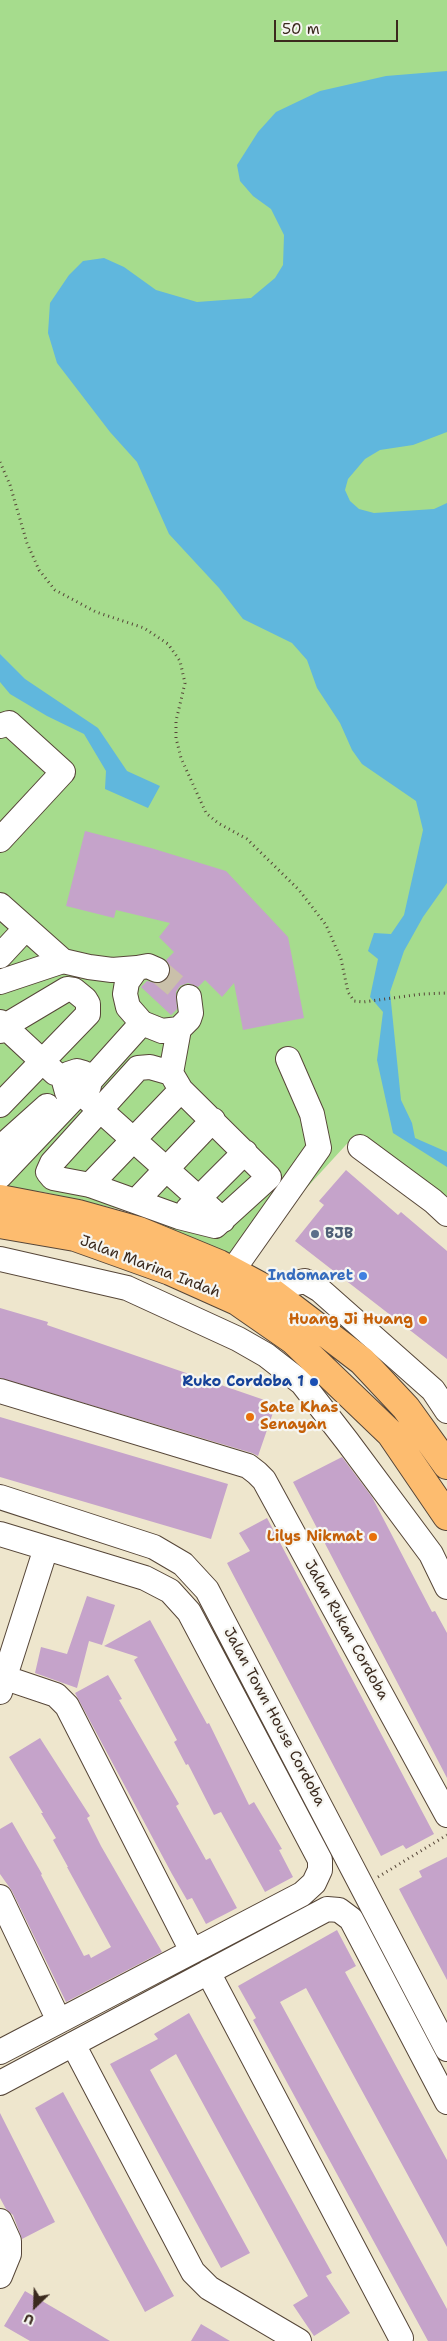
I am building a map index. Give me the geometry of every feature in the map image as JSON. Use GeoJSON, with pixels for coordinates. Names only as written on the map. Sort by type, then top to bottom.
{"type":"FeatureCollection","features":[{"type":"Feature","properties":{"kind":"main road","name":"Jalan Marina Indah"},"geometry":{"type":"LineString","coordinates":[[0,1199],[78,1214],[139,1231],[233,1270],[273,1293],[362,1360],[406,1408],[447,1465]]}},
{"type":"Feature","properties":{"kind":"main road","name":"Jalan Marina Indah"},"geometry":{"type":"LineString","coordinates":[[0,1224],[75,1237],[170,1271],[237,1301],[293,1340],[392,1434],[447,1516]]}},
{"type":"Feature","properties":{"kind":"street"},"geometry":{"type":"LineString","coordinates":[[0,726],[9,724],[63,772],[0,840]]}},
{"type":"Feature","properties":{"kind":"street"},"geometry":{"type":"LineString","coordinates":[[0,905],[63,961],[88,968],[112,970],[147,969],[130,977],[126,989],[126,1000],[137,1018],[162,1031],[172,1032],[179,1029],[189,1019],[191,1003],[189,997]]}},
{"type":"Feature","properties":{"kind":"street"},"geometry":{"type":"LineString","coordinates":[[0,956],[26,928]]}},
{"type":"Feature","properties":{"kind":"street"},"geometry":{"type":"LineString","coordinates":[[0,982],[63,961]]}},
{"type":"Feature","properties":{"kind":"street"},"geometry":{"type":"LineString","coordinates":[[0,1105],[42,1063],[88,1014],[90,1010],[85,999],[74,990],[67,990],[2,1026],[42,1063],[80,1089],[223,1220]]}},
{"type":"Feature","properties":{"kind":"street"},"geometry":{"type":"LineString","coordinates":[[0,1176],[80,1089],[137,1018]]}},
{"type":"Feature","properties":{"kind":"street"},"geometry":{"type":"LineString","coordinates":[[90,1185],[133,1138],[176,1082],[179,1029]]}},
{"type":"Feature","properties":{"kind":"street"},"geometry":{"type":"LineString","coordinates":[[233,1270],[319,1148],[312,1114],[288,1059]]}},
{"type":"Feature","properties":{"kind":"street"},"geometry":{"type":"LineString","coordinates":[[0,1148],[80,1089],[138,1068],[150,1067],[176,1082],[268,1174],[269,1179],[223,1220],[212,1227],[90,1185],[53,1178],[48,1172],[80,1089]]}},
{"type":"Feature","properties":{"kind":"street"},"geometry":{"type":"LineString","coordinates":[[136,1201],[213,1120]]}},
{"type":"Feature","properties":{"kind":"street"},"geometry":{"type":"LineString","coordinates":[[360,1147],[433,1201],[447,1214]]}},
{"type":"Feature","properties":{"kind":"street"},"geometry":{"type":"LineString","coordinates":[[180,1217],[245,1152]]}},
{"type":"Feature","properties":{"kind":"street"},"geometry":{"type":"LineString","coordinates":[[0,1259],[128,1288],[238,1339],[266,1355],[302,1384],[444,1570]]}},
{"type":"Feature","properties":{"kind":"street"},"geometry":{"type":"LineString","coordinates":[[273,1293],[287,1285],[305,1281],[320,1290],[433,1390],[447,1411]]}},
{"type":"Feature","properties":{"kind":"street"},"geometry":{"type":"LineString","coordinates":[[266,1355],[293,1340]]}},
{"type":"Feature","properties":{"kind":"street","name":"Jalan Rukan Cordoba"},"geometry":{"type":"LineString","coordinates":[[0,1391],[248,1466],[257,1473],[269,1488],[447,1815]]}},
{"type":"Feature","properties":{"kind":"street","name":"Jalan Town House Cordoba"},"geometry":{"type":"LineString","coordinates":[[0,1498],[154,1548],[183,1564],[207,1590],[447,2049]]}},
{"type":"Feature","properties":{"kind":"street"},"geometry":{"type":"LineString","coordinates":[[0,1534],[145,1578],[170,1591],[189,1612],[320,1860],[320,1870],[314,1883],[302,1894],[0,2052]]}},
{"type":"Feature","properties":{"kind":"street"},"geometry":{"type":"LineString","coordinates":[[46,1548],[2,1682],[56,1696],[67,1706],[192,1951]]}},
{"type":"Feature","properties":{"kind":"street"},"geometry":{"type":"LineString","coordinates":[[0,1897],[59,2021]]}},
{"type":"Feature","properties":{"kind":"street"},"geometry":{"type":"LineString","coordinates":[[0,2083],[326,1909],[339,1910],[351,1919],[447,2102]]}},
{"type":"Feature","properties":{"kind":"street"},"geometry":{"type":"LineString","coordinates":[[208,1972],[401,2338]]}},
{"type":"Feature","properties":{"kind":"street"},"geometry":{"type":"LineString","coordinates":[[73,2044],[193,2272],[209,2288],[299,2341]]}},
{"type":"Feature","properties":{"kind":"street"},"geometry":{"type":"LineString","coordinates":[[0,2221],[9,2241],[9,2254],[0,2276]]}},
{"type":"Feature","properties":{"kind":"path"},"geometry":{"type":"LineString","coordinates":[[0,462],[10,484],[27,543],[40,570],[55,590],[96,612],[144,628],[168,644],[180,661],[184,683],[176,721],[176,738],[181,758],[206,814],[247,839],[299,890],[326,925],[341,959],[348,992],[354,1000],[363,1002],[422,994],[447,993]]}},
{"type":"Feature","properties":{"kind":"path"},"geometry":{"type":"LineString","coordinates":[[362,1886],[447,1835]]}},
{"type":"Feature","properties":{"kind":"green space"},"geometry":{"type":"Polygon","coordinates":[[[0,0],[447,0],[447,1204],[355,1135],[300,1195],[249,1264],[136,1213],[43,1192],[0,1187],[0,0]]]}},
{"type":"Feature","properties":{"kind":"water"},"geometry":{"type":"Polygon","coordinates":[[[447,71],[447,432],[413,445],[380,450],[365,459],[348,479],[345,490],[350,501],[359,509],[374,513],[434,509],[447,503],[447,883],[423,917],[404,951],[390,992],[401,1100],[412,1123],[415,1138],[447,1152],[447,1167],[393,1133],[377,1060],[383,1012],[370,997],[378,959],[368,951],[374,933],[391,934],[404,915],[423,830],[416,801],[362,764],[352,750],[340,723],[317,688],[307,660],[292,643],[243,619],[219,588],[169,534],[137,462],[110,432],[57,363],[48,333],[50,303],[69,275],[83,261],[104,258],[124,267],[156,290],[197,302],[251,298],[275,278],[283,265],[284,235],[271,209],[253,196],[240,181],[237,165],[258,132],[276,112],[320,91],[386,76],[447,71]]]}},
{"type":"Feature","properties":{"kind":"water"},"geometry":{"type":"Polygon","coordinates":[[[0,654],[25,679],[98,728],[127,771],[160,786],[148,808],[105,789],[106,771],[84,734],[47,716],[10,694],[0,682],[0,654]]]}},
{"type":"Feature","properties":{"kind":"building"},"geometry":{"type":"Polygon","coordinates":[[[85,831],[151,848],[226,871],[288,937],[304,1018],[243,1030],[234,983],[222,997],[205,980],[198,987],[188,983],[180,986],[176,992],[177,1009],[171,1015],[141,987],[147,981],[159,984],[169,976],[171,968],[166,960],[174,952],[159,937],[170,923],[116,910],[114,918],[66,906],[85,831]]]}},
{"type":"Feature","properties":{"kind":"building"},"geometry":{"type":"Polygon","coordinates":[[[346,1170],[398,1215],[401,1212],[447,1251],[447,1359],[295,1241],[324,1205],[319,1201],[346,1170]]]}},
{"type":"Feature","properties":{"kind":"building"},"geometry":{"type":"Polygon","coordinates":[[[0,1308],[48,1322],[47,1325],[276,1404],[258,1456],[0,1378],[0,1308]]]}},
{"type":"Feature","properties":{"kind":"building"},"geometry":{"type":"Polygon","coordinates":[[[0,1417],[228,1484],[211,1539],[0,1477],[0,1417]]]}},
{"type":"Feature","properties":{"kind":"building"},"geometry":{"type":"Polygon","coordinates":[[[342,1457],[372,1497],[432,1612],[435,1611],[447,1633],[447,1778],[293,1482],[342,1457]]]}},
{"type":"Feature","properties":{"kind":"building"},"geometry":{"type":"Polygon","coordinates":[[[267,1518],[434,1834],[406,1849],[403,1845],[381,1856],[227,1563],[250,1551],[239,1533],[267,1518]]]}},
{"type":"Feature","properties":{"kind":"building"},"geometry":{"type":"Polygon","coordinates":[[[87,1596],[115,1605],[102,1645],[89,1641],[77,1688],[35,1673],[41,1647],[67,1654],[87,1596]]]}},
{"type":"Feature","properties":{"kind":"building"},"geometry":{"type":"Polygon","coordinates":[[[150,1620],[207,1724],[209,1723],[249,1805],[254,1802],[282,1849],[279,1850],[293,1877],[265,1892],[221,1812],[214,1815],[188,1764],[186,1765],[174,1742],[177,1740],[134,1660],[138,1657],[104,1646],[150,1620]]]}},
{"type":"Feature","properties":{"kind":"building"},"geometry":{"type":"Polygon","coordinates":[[[108,1675],[122,1699],[119,1700],[179,1804],[176,1806],[206,1860],[210,1858],[237,1908],[206,1924],[192,1898],[187,1900],[172,1874],[75,1693],[108,1675]]]}},
{"type":"Feature","properties":{"kind":"building"},"geometry":{"type":"Polygon","coordinates":[[[40,1738],[90,1816],[87,1818],[101,1846],[162,1952],[66,2002],[12,1891],[0,1874],[0,1829],[12,1822],[42,1874],[84,1956],[89,1954],[91,1958],[111,1947],[53,1840],[56,1838],[41,1813],[43,1813],[9,1757],[40,1738]]]}},
{"type":"Feature","properties":{"kind":"building"},"geometry":{"type":"Polygon","coordinates":[[[447,1857],[447,1980],[399,1889],[422,1877],[419,1871],[447,1857]]]}},
{"type":"Feature","properties":{"kind":"building"},"geometry":{"type":"Polygon","coordinates":[[[337,1930],[356,1966],[345,1972],[447,2160],[447,2247],[306,1988],[280,2002],[447,2309],[447,2341],[428,2341],[253,2020],[256,2018],[238,1986],[337,1930]]]}},
{"type":"Feature","properties":{"kind":"building"},"geometry":{"type":"Polygon","coordinates":[[[189,2013],[332,2273],[326,2276],[350,2313],[314,2336],[293,2305],[308,2296],[176,2054],[150,2070],[250,2253],[221,2268],[110,2064],[158,2039],[154,2034],[189,2013]]]}},
{"type":"Feature","properties":{"kind":"building"},"geometry":{"type":"Polygon","coordinates":[[[63,2092],[174,2296],[145,2312],[35,2108],[63,2092]]]}},
{"type":"Feature","properties":{"kind":"building"},"geometry":{"type":"Polygon","coordinates":[[[0,2113],[55,2222],[22,2239],[13,2215],[6,2209],[0,2198],[0,2113]]]}},
{"type":"Feature","properties":{"kind":"building"},"geometry":{"type":"Polygon","coordinates":[[[25,2291],[110,2341],[30,2341],[4,2326],[25,2291]]]}},
{"type":"Feature","properties":{"kind":"building"},"geometry":{"type":"Polygon","coordinates":[[[201,2324],[230,2341],[191,2341],[201,2324]]]}},
{"type":"Feature","properties":{"kind":"tunnel"},"geometry":{"type":"LineString","coordinates":[[157,970],[189,997]]}},
{"type":"Feature","properties":{"kind":"place","name":"BJB"},"geometry":{"type":"Point","coordinates":[315,1234]}},
{"type":"Feature","properties":{"kind":"place","name":"Indomaret"},"geometry":{"type":"Point","coordinates":[363,1276]}},
{"type":"Feature","properties":{"kind":"place","name":"Huang Ji Huang"},"geometry":{"type":"Point","coordinates":[423,1320]}},
{"type":"Feature","properties":{"kind":"place","name":"Ruko Cordoba 1"},"geometry":{"type":"Point","coordinates":[314,1382]}},
{"type":"Feature","properties":{"kind":"place","name":"Sate Khas Senayan"},"geometry":{"type":"Point","coordinates":[250,1417]}},
{"type":"Feature","properties":{"kind":"place","name":"Lilys Nikmat"},"geometry":{"type":"Point","coordinates":[373,1537]}}]}
